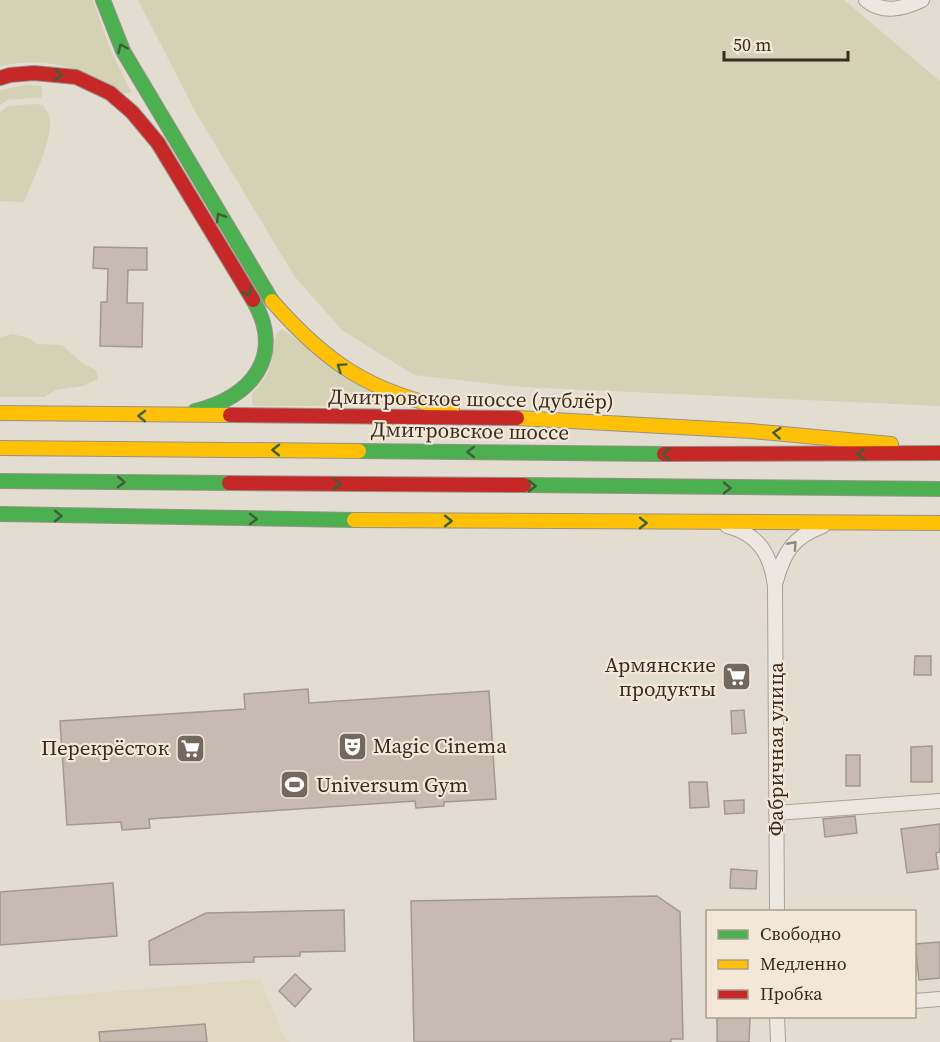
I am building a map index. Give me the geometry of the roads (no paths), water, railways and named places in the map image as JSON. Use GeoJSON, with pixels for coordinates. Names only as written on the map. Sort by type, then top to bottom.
{"type":"FeatureCollection","features":[{"type":"Feature","properties":{"kind":"main road"},"geometry":{"type":"LineString","coordinates":[[103,0],[123,51],[156,110],[270,299],[288,321],[329,360],[354,377],[406,400],[516,418]]}},
{"type":"Feature","properties":{"kind":"main road"},"geometry":{"type":"LineString","coordinates":[[0,78],[34,73],[76,77],[110,93],[132,112],[158,143],[258,309],[267,340],[264,359],[252,382],[221,402],[200,410],[165,416]]}},
{"type":"Feature","properties":{"kind":"main road","name":"Дмитровское шоссе (дублёр)"},"geometry":{"type":"LineString","coordinates":[[0,413],[516,418],[751,431],[940,448]]}},
{"type":"Feature","properties":{"kind":"main road","name":"Дмитровское шоссе"},"geometry":{"type":"LineString","coordinates":[[0,448],[736,455],[940,453]]}},
{"type":"Feature","properties":{"kind":"main road"},"geometry":{"type":"LineString","coordinates":[[0,481],[940,489]]}},
{"type":"Feature","properties":{"kind":"main road"},"geometry":{"type":"LineString","coordinates":[[0,514],[246,519],[940,523]]}},
{"type":"Feature","properties":{"kind":"street"},"geometry":{"type":"LineString","coordinates":[[866,0],[875,7],[894,9],[922,0]]}},
{"type":"Feature","properties":{"kind":"street","name":"Фабричная улица"},"geometry":{"type":"LineString","coordinates":[[718,523],[738,529],[754,540],[765,551],[772,566],[775,586],[777,910]]}},
{"type":"Feature","properties":{"kind":"street","name":"Фабричная улица"},"geometry":{"type":"LineString","coordinates":[[775,586],[780,565],[787,550],[810,531],[832,523]]}},
{"type":"Feature","properties":{"kind":"street"},"geometry":{"type":"LineString","coordinates":[[777,813],[940,801]]}},
{"type":"Feature","properties":{"kind":"street"},"geometry":{"type":"LineString","coordinates":[[916,1001],[940,999]]}},
{"type":"Feature","properties":{"kind":"street"},"geometry":{"type":"LineString","coordinates":[[777,1018],[778,1042]]}},
{"type":"Feature","properties":{"kind":"place","name":"Армянские продукты"},"geometry":{"type":"Point","coordinates":[737,677]}},
{"type":"Feature","properties":{"kind":"place","name":"Magic Cinema"},"geometry":{"type":"Point","coordinates":[352,746]}},
{"type":"Feature","properties":{"kind":"place","name":"Перекрёсток"},"geometry":{"type":"Point","coordinates":[190,748]}},
{"type":"Feature","properties":{"kind":"place","name":"Universum Gym"},"geometry":{"type":"Point","coordinates":[295,785]}}]}
